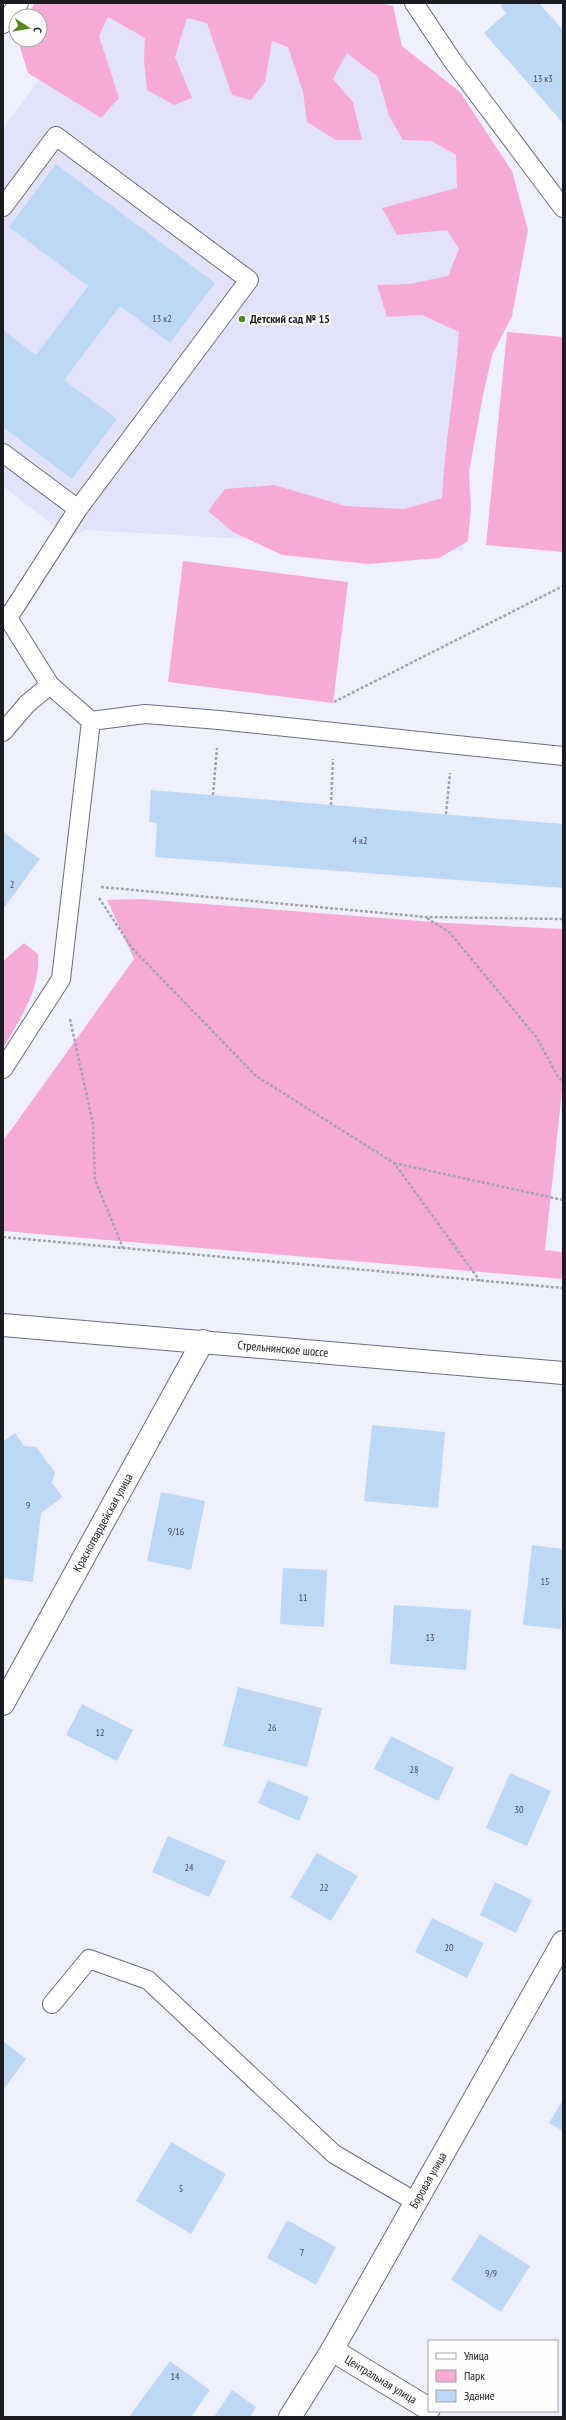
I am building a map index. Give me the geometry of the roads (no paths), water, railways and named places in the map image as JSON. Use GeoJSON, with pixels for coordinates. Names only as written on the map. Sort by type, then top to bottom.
{"type":"FeatureCollection","features":[{"type":"Feature","properties":{"kind":"street","name":"Стрельнинское шоссе"},"geometry":{"type":"LineString","coordinates":[[3,1325],[563,1373]]}},
{"type":"Feature","properties":{"kind":"street","name":"Красногвардейская улица"},"geometry":{"type":"LineString","coordinates":[[3,1704],[203,1341]]}},
{"type":"Feature","properties":{"kind":"street","name":"Боровая улица"},"geometry":{"type":"LineString","coordinates":[[290,2417],[332,2350],[563,1942]]}},
{"type":"Feature","properties":{"kind":"street","name":"Центральная улица"},"geometry":{"type":"LineString","coordinates":[[332,2350],[428,2408]]}},
{"type":"Feature","properties":{"kind":"lane"},"geometry":{"type":"LineString","coordinates":[[3,24],[19,3]]}},
{"type":"Feature","properties":{"kind":"lane"},"geometry":{"type":"LineString","coordinates":[[414,3],[452,60],[563,208]]}},
{"type":"Feature","properties":{"kind":"lane"},"geometry":{"type":"LineString","coordinates":[[3,207],[56,136],[249,280],[78,509],[5,616],[50,685],[91,721],[145,714],[219,720],[563,756]]}},
{"type":"Feature","properties":{"kind":"lane"},"geometry":{"type":"LineString","coordinates":[[3,453],[78,509]]}},
{"type":"Feature","properties":{"kind":"lane"},"geometry":{"type":"LineString","coordinates":[[3,732],[27,704],[50,685]]}},
{"type":"Feature","properties":{"kind":"lane"},"geometry":{"type":"LineString","coordinates":[[3,1069],[61,979],[91,721]]}},
{"type":"Feature","properties":{"kind":"lane"},"geometry":{"type":"LineString","coordinates":[[52,2004],[89,1959],[148,1980],[334,2154],[416,2202]]}},
{"type":"Feature","properties":{"kind":"place","name":"Детский сад № 15"},"geometry":{"type":"Point","coordinates":[242,319]}}]}
